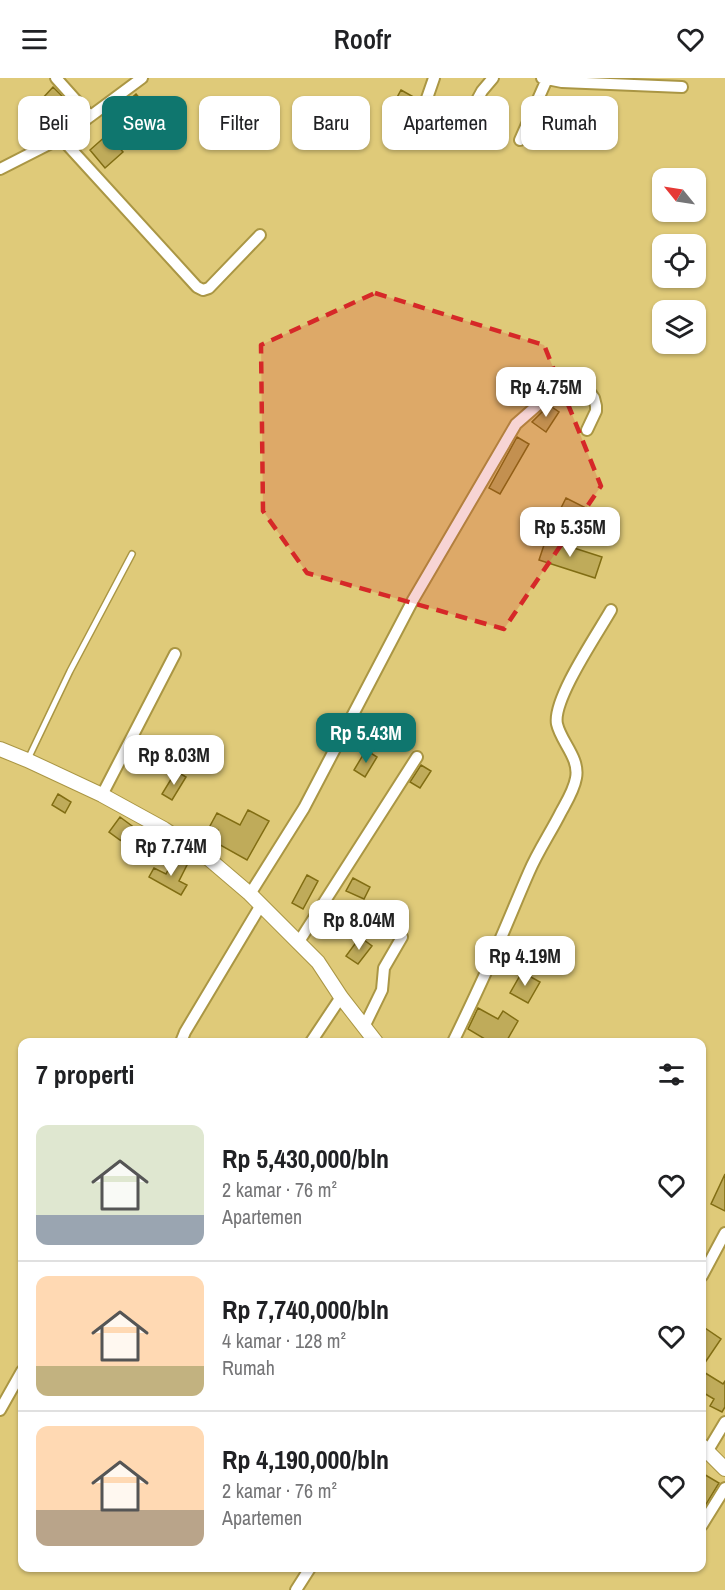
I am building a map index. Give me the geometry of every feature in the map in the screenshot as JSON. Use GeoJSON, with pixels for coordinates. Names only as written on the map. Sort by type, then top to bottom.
{"type":"FeatureCollection","features":[{"type":"Feature","properties":{"kind":"main road"},"geometry":{"type":"LineString","coordinates":[[0,749],[102,795],[164,829],[209,859],[250,894],[318,962],[341,997],[373,1038]]}},
{"type":"Feature","properties":{"kind":"main road"},"geometry":{"type":"LineString","coordinates":[[706,1450],[725,1468]]}},
{"type":"Feature","properties":{"kind":"street"},"geometry":{"type":"LineString","coordinates":[[56,78],[72,96]]}},
{"type":"Feature","properties":{"kind":"street"},"geometry":{"type":"LineString","coordinates":[[428,96],[434,78]]}},
{"type":"Feature","properties":{"kind":"street"},"geometry":{"type":"LineString","coordinates":[[479,96],[493,78]]}},
{"type":"Feature","properties":{"kind":"street"},"geometry":{"type":"LineString","coordinates":[[520,140],[545,79],[562,82],[682,87]]}},
{"type":"Feature","properties":{"kind":"street"},"geometry":{"type":"LineString","coordinates":[[90,116],[135,80]]}},
{"type":"Feature","properties":{"kind":"street"},"geometry":{"type":"LineString","coordinates":[[0,169],[37,150]]}},
{"type":"Feature","properties":{"kind":"street"},"geometry":{"type":"LineString","coordinates":[[71,150],[203,290],[209,288],[260,235]]}},
{"type":"Feature","properties":{"kind":"street"},"geometry":{"type":"LineString","coordinates":[[250,894],[300,814],[413,600],[516,423],[556,389],[574,384],[582,386],[594,398],[596,411],[587,430]]}},
{"type":"Feature","properties":{"kind":"street"},"geometry":{"type":"LineString","coordinates":[[455,1038],[529,872],[570,795],[577,769],[561,736],[556,723],[556,715],[560,700],[611,610]]}},
{"type":"Feature","properties":{"kind":"street"},"geometry":{"type":"LineString","coordinates":[[102,795],[176,654]]}},
{"type":"Feature","properties":{"kind":"street"},"geometry":{"type":"LineString","coordinates":[[298,943],[417,757]]}},
{"type":"Feature","properties":{"kind":"street"},"geometry":{"type":"LineString","coordinates":[[183,1038],[261,905]]}},
{"type":"Feature","properties":{"kind":"street"},"geometry":{"type":"LineString","coordinates":[[364,1027],[382,990],[384,968],[402,937]]}},
{"type":"Feature","properties":{"kind":"street"},"geometry":{"type":"LineString","coordinates":[[314,1038],[341,997]]}},
{"type":"Feature","properties":{"kind":"street"},"geometry":{"type":"LineString","coordinates":[[706,1269],[725,1233]]}},
{"type":"Feature","properties":{"kind":"street"},"geometry":{"type":"LineString","coordinates":[[0,1410],[18,1378]]}},
{"type":"Feature","properties":{"kind":"street"},"geometry":{"type":"LineString","coordinates":[[706,1448],[725,1422]]}},
{"type":"Feature","properties":{"kind":"street"},"geometry":{"type":"LineString","coordinates":[[706,1519],[725,1488]]}},
{"type":"Feature","properties":{"kind":"street"},"geometry":{"type":"LineString","coordinates":[[296,1590],[307,1572]]}},
{"type":"Feature","properties":{"kind":"lane"},"geometry":{"type":"LineString","coordinates":[[27,760],[70,671],[132,554]]}},
{"type":"Feature","properties":{"kind":"highlighted area"},"geometry":{"type":"Polygon","coordinates":[[[375,293],[544,345],[601,486],[504,629],[307,573],[263,511],[261,345],[375,293]]]}},
{"type":"Feature","properties":{"kind":"building"},"geometry":{"type":"Polygon","coordinates":[[[53,87],[62,96],[45,96],[53,87]]]}},
{"type":"Feature","properties":{"kind":"building"},"geometry":{"type":"Polygon","coordinates":[[[401,90],[412,96],[398,96],[401,90]]]}},
{"type":"Feature","properties":{"kind":"building"},"geometry":{"type":"Polygon","coordinates":[[[102,139],[102,150],[121,150],[123,152],[105,168],[90,150],[102,139]]]}},
{"type":"Feature","properties":{"kind":"building"},"geometry":{"type":"Polygon","coordinates":[[[549,405],[559,412],[546,432],[532,422],[549,405]]]}},
{"type":"Feature","properties":{"kind":"building"},"geometry":{"type":"Polygon","coordinates":[[[517,437],[529,444],[500,494],[489,488],[517,437]]]}},
{"type":"Feature","properties":{"kind":"building"},"geometry":{"type":"Polygon","coordinates":[[[566,498],[584,507],[575,523],[558,514],[566,498]]]}},
{"type":"Feature","properties":{"kind":"building"},"geometry":{"type":"Polygon","coordinates":[[[546,539],[602,557],[595,578],[539,560],[546,539]]]}},
{"type":"Feature","properties":{"kind":"building"},"geometry":{"type":"Polygon","coordinates":[[[366,750],[377,757],[365,777],[354,770],[366,750]]]}},
{"type":"Feature","properties":{"kind":"building"},"geometry":{"type":"Polygon","coordinates":[[[421,765],[431,771],[420,788],[410,782],[421,765]]]}},
{"type":"Feature","properties":{"kind":"building"},"geometry":{"type":"Polygon","coordinates":[[[176,771],[186,777],[172,800],[162,794],[176,771]]]}},
{"type":"Feature","properties":{"kind":"building"},"geometry":{"type":"Polygon","coordinates":[[[58,794],[71,802],[65,813],[52,805],[58,794]]]}},
{"type":"Feature","properties":{"kind":"building"},"geometry":{"type":"Polygon","coordinates":[[[248,810],[269,821],[247,860],[213,841],[218,830],[210,826],[217,813],[240,825],[248,810]]]}},
{"type":"Feature","properties":{"kind":"building"},"geometry":{"type":"Polygon","coordinates":[[[120,817],[139,831],[141,827],[157,836],[148,853],[120,840],[109,832],[120,817]]]}},
{"type":"Feature","properties":{"kind":"building"},"geometry":{"type":"Polygon","coordinates":[[[174,858],[187,865],[179,881],[187,885],[181,895],[149,877],[154,868],[166,874],[174,858]]]}},
{"type":"Feature","properties":{"kind":"building"},"geometry":{"type":"Polygon","coordinates":[[[307,875],[318,881],[303,909],[292,903],[307,875]]]}},
{"type":"Feature","properties":{"kind":"building"},"geometry":{"type":"Polygon","coordinates":[[[353,878],[370,887],[364,899],[346,891],[353,878]]]}},
{"type":"Feature","properties":{"kind":"building"},"geometry":{"type":"Polygon","coordinates":[[[360,937],[372,946],[358,964],[346,956],[360,937]]]}},
{"type":"Feature","properties":{"kind":"building"},"geometry":{"type":"Polygon","coordinates":[[[522,972],[540,982],[528,1003],[510,993],[522,972]]]}},
{"type":"Feature","properties":{"kind":"building"},"geometry":{"type":"Polygon","coordinates":[[[478,1008],[498,1019],[503,1011],[518,1021],[508,1038],[483,1038],[468,1029],[478,1008]]]}},
{"type":"Feature","properties":{"kind":"building"},"geometry":{"type":"Polygon","coordinates":[[[725,1174],[725,1211],[711,1204],[725,1174]]]}},
{"type":"Feature","properties":{"kind":"building"},"geometry":{"type":"Polygon","coordinates":[[[706,1329],[721,1339],[706,1361],[706,1329]]]}},
{"type":"Feature","properties":{"kind":"building"},"geometry":{"type":"Polygon","coordinates":[[[706,1373],[723,1384],[725,1381],[725,1407],[722,1412],[710,1406],[714,1399],[706,1394],[706,1373]]]}},
{"type":"Feature","properties":{"kind":"building"},"geometry":{"type":"Polygon","coordinates":[[[706,1475],[719,1483],[706,1504],[706,1475]]]}}]}
